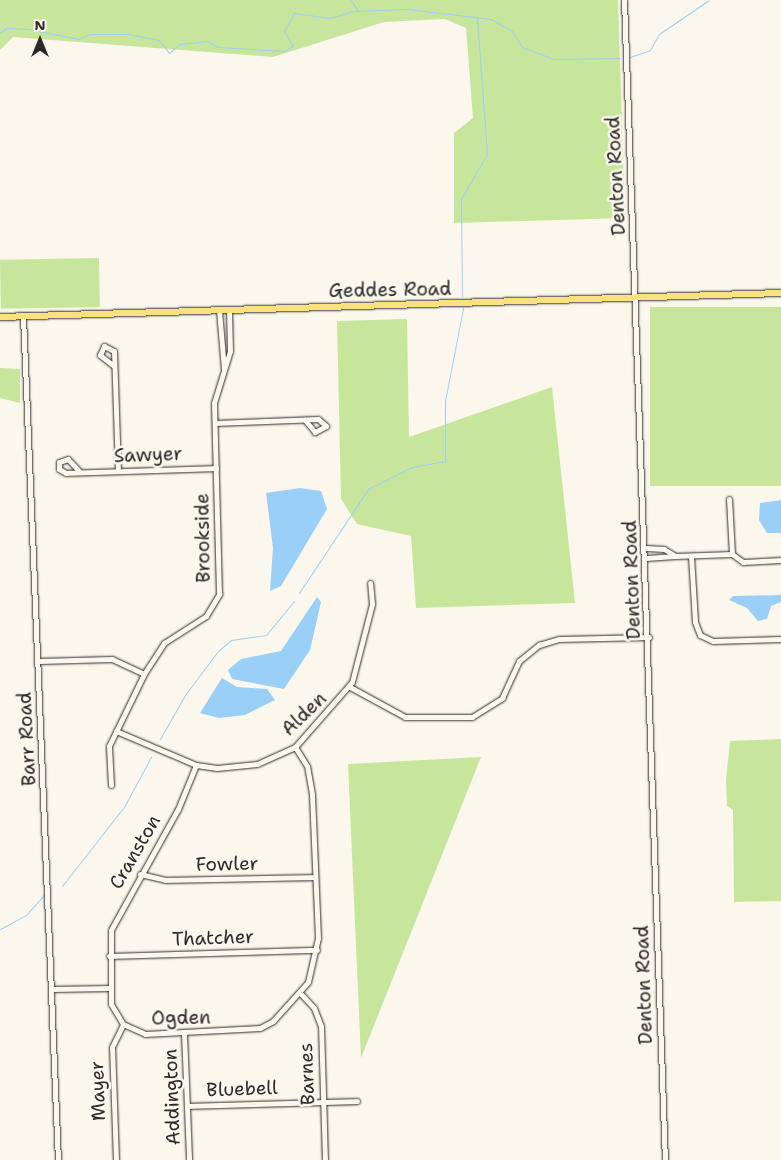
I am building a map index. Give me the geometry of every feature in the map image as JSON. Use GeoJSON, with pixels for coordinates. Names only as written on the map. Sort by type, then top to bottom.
{"type":"FeatureCollection","features":[{"type":"Feature","properties":{"kind":"main road","name":"Geddes Road"},"geometry":{"type":"LineString","coordinates":[[0,317],[781,293]]}},
{"type":"Feature","properties":{"kind":"street","name":"Denton Road"},"geometry":{"type":"LineString","coordinates":[[624,0],[638,296],[665,1160]]}},
{"type":"Feature","properties":{"kind":"street","name":"Brookside"},"geometry":{"type":"LineString","coordinates":[[219,310],[224,370]]}},
{"type":"Feature","properties":{"kind":"street","name":"Brookside"},"geometry":{"type":"LineString","coordinates":[[111,785],[107,753],[144,674],[164,643],[206,616],[219,594],[215,397],[230,351],[229,310]]}},
{"type":"Feature","properties":{"kind":"street","name":"Barr Road"},"geometry":{"type":"LineString","coordinates":[[23,316],[39,661],[58,1160]]}},
{"type":"Feature","properties":{"kind":"street"},"geometry":{"type":"LineString","coordinates":[[114,366],[118,471]]}},
{"type":"Feature","properties":{"kind":"street"},"geometry":{"type":"LineString","coordinates":[[215,423],[305,420]]}},
{"type":"Feature","properties":{"kind":"street","name":"Sawyer"},"geometry":{"type":"LineString","coordinates":[[80,472],[216,468]]}},
{"type":"Feature","properties":{"kind":"street"},"geometry":{"type":"LineString","coordinates":[[729,499],[732,554]]}},
{"type":"Feature","properties":{"kind":"street"},"geometry":{"type":"LineString","coordinates":[[646,548],[664,549],[675,556]]}},
{"type":"Feature","properties":{"kind":"street"},"geometry":{"type":"LineString","coordinates":[[646,558],[732,554],[743,562],[781,560]]}},
{"type":"Feature","properties":{"kind":"street"},"geometry":{"type":"LineString","coordinates":[[691,556],[695,622],[700,635],[714,641],[781,639]]}},
{"type":"Feature","properties":{"kind":"street","name":"Alden"},"geometry":{"type":"LineString","coordinates":[[116,731],[196,765],[241,767],[295,746],[350,687],[372,604],[370,583]]}},
{"type":"Feature","properties":{"kind":"street"},"geometry":{"type":"LineString","coordinates":[[350,687],[406,717],[472,717],[502,698],[519,661],[539,645],[559,639],[648,637]]}},
{"type":"Feature","properties":{"kind":"street"},"geometry":{"type":"LineString","coordinates":[[39,661],[106,658],[144,674]]}},
{"type":"Feature","properties":{"kind":"street"},"geometry":{"type":"LineString","coordinates":[[295,746],[311,780],[315,867],[317,950],[313,972],[301,994]]}},
{"type":"Feature","properties":{"kind":"street","name":"Cranston"},"geometry":{"type":"LineString","coordinates":[[109,956],[113,922],[178,809],[196,765]]}},
{"type":"Feature","properties":{"kind":"street","name":"Fowler"},"geometry":{"type":"LineString","coordinates":[[140,874],[165,880],[315,877]]}},
{"type":"Feature","properties":{"kind":"street","name":"Thatcher"},"geometry":{"type":"LineString","coordinates":[[109,956],[317,950]]}},
{"type":"Feature","properties":{"kind":"street"},"geometry":{"type":"LineString","coordinates":[[109,956],[113,1010],[123,1024]]}},
{"type":"Feature","properties":{"kind":"street"},"geometry":{"type":"LineString","coordinates":[[52,989],[110,988]]}},
{"type":"Feature","properties":{"kind":"street","name":"Ogden"},"geometry":{"type":"LineString","coordinates":[[123,1024],[145,1034],[260,1028],[301,994]]}},
{"type":"Feature","properties":{"kind":"street","name":"Barnes"},"geometry":{"type":"LineString","coordinates":[[301,994],[320,1022],[325,1160]]}},
{"type":"Feature","properties":{"kind":"street","name":"Mayer"},"geometry":{"type":"LineString","coordinates":[[116,1160],[112,1047],[123,1024]]}},
{"type":"Feature","properties":{"kind":"street","name":"Addington"},"geometry":{"type":"LineString","coordinates":[[184,1033],[189,1160]]}},
{"type":"Feature","properties":{"kind":"street","name":"Bluebell"},"geometry":{"type":"LineString","coordinates":[[187,1106],[357,1100]]}},
{"type":"Feature","properties":{"kind":"green space"},"geometry":{"type":"Polygon","coordinates":[[[0,0],[618,0],[625,218],[454,223],[454,133],[473,118],[466,28],[445,19],[384,22],[273,57],[13,37],[0,50],[0,0]]]}},
{"type":"Feature","properties":{"kind":"green space"},"geometry":{"type":"Polygon","coordinates":[[[99,258],[100,307],[1,309],[0,260],[99,258]]]}},
{"type":"Feature","properties":{"kind":"green space"},"geometry":{"type":"Polygon","coordinates":[[[650,307],[781,307],[781,486],[650,486],[650,307]]]}},
{"type":"Feature","properties":{"kind":"green space"},"geometry":{"type":"Polygon","coordinates":[[[407,319],[409,437],[552,387],[575,603],[416,608],[411,536],[357,524],[341,499],[337,321],[407,319]]]}},
{"type":"Feature","properties":{"kind":"green space"},"geometry":{"type":"Polygon","coordinates":[[[0,368],[20,369],[20,403],[0,398],[0,368]]]}},
{"type":"Feature","properties":{"kind":"green space"},"geometry":{"type":"Polygon","coordinates":[[[781,739],[781,901],[734,902],[733,810],[727,806],[726,780],[730,741],[781,739]]]}},
{"type":"Feature","properties":{"kind":"green space"},"geometry":{"type":"Polygon","coordinates":[[[481,757],[361,1058],[348,764],[481,757]]]}},
{"type":"Feature","properties":{"kind":"water"},"geometry":{"type":"Polygon","coordinates":[[[300,488],[321,491],[327,509],[281,586],[270,591],[273,548],[266,493],[300,488]]]}},
{"type":"Feature","properties":{"kind":"water"},"geometry":{"type":"Polygon","coordinates":[[[781,500],[781,533],[767,533],[759,520],[760,503],[781,500]]]}},
{"type":"Feature","properties":{"kind":"water"},"geometry":{"type":"Polygon","coordinates":[[[781,595],[781,602],[771,606],[767,619],[758,621],[747,608],[729,600],[733,596],[781,595]]]}},
{"type":"Feature","properties":{"kind":"water"},"geometry":{"type":"Polygon","coordinates":[[[317,597],[321,602],[310,650],[284,689],[232,679],[228,670],[241,659],[281,651],[317,597]]]}},
{"type":"Feature","properties":{"kind":"water"},"geometry":{"type":"Polygon","coordinates":[[[222,678],[237,687],[267,689],[275,700],[245,715],[219,718],[200,713],[222,678]]]}},
{"type":"Feature","properties":{"kind":"waterway"},"geometry":{"type":"LineString","coordinates":[[351,0],[358,11]]}},
{"type":"Feature","properties":{"kind":"waterway"},"geometry":{"type":"LineString","coordinates":[[630,57],[650,50],[659,34],[709,0]]}},
{"type":"Feature","properties":{"kind":"waterway"},"geometry":{"type":"LineString","coordinates":[[0,32],[7,28],[28,29],[79,39],[90,34],[128,34],[159,40],[169,53],[180,44],[207,41],[218,47],[284,51],[293,46],[284,31],[294,13],[330,18],[353,11],[407,9],[491,19],[512,31],[522,47],[553,59],[620,58]]}},
{"type":"Feature","properties":{"kind":"waterway"},"geometry":{"type":"LineString","coordinates":[[462,296],[461,199],[487,154],[477,17]]}},
{"type":"Feature","properties":{"kind":"waterway"},"geometry":{"type":"LineString","coordinates":[[299,593],[368,489],[412,467],[445,461],[445,401],[463,308]]}},
{"type":"Feature","properties":{"kind":"waterway"},"geometry":{"type":"LineString","coordinates":[[160,739],[185,695],[218,651],[231,640],[266,635],[294,601]]}},
{"type":"Feature","properties":{"kind":"waterway"},"geometry":{"type":"LineString","coordinates":[[62,886],[124,807],[151,757]]}},
{"type":"Feature","properties":{"kind":"waterway"},"geometry":{"type":"LineString","coordinates":[[0,929],[26,915],[44,895]]}}]}
